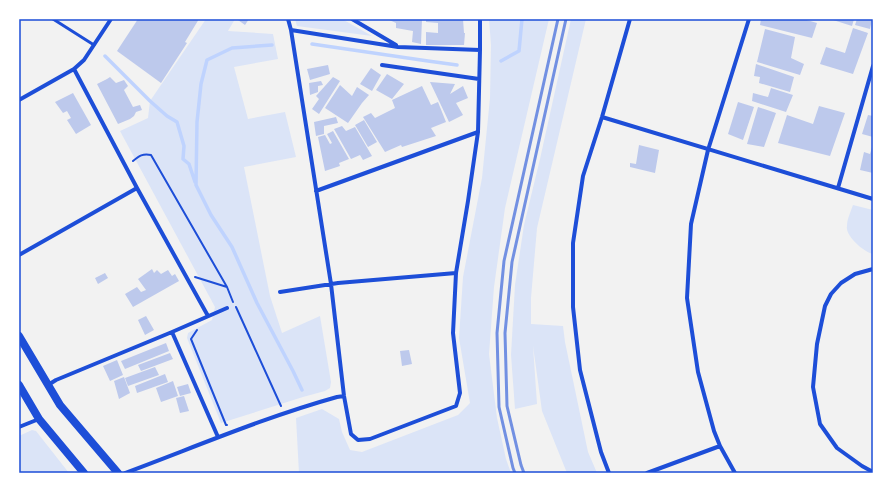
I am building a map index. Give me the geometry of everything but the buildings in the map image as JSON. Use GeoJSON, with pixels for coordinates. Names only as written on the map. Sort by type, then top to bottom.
{"type":"FeatureCollection","features":[{"type":"Feature","properties":{"kind":"main road"},"geometry":{"type":"LineString","coordinates":[[19,336],[60,405],[118,473]]}},
{"type":"Feature","properties":{"kind":"main road"},"geometry":{"type":"LineString","coordinates":[[19,385],[39,419],[84,473]]}},
{"type":"Feature","properties":{"kind":"street"},"geometry":{"type":"LineString","coordinates":[[19,100],[74,69],[84,60],[111,19]]}},
{"type":"Feature","properties":{"kind":"street"},"geometry":{"type":"LineString","coordinates":[[288,19],[331,284],[344,396],[351,434],[358,440],[370,439],[456,406],[460,393],[453,333],[456,272],[478,132],[480,19]]}},
{"type":"Feature","properties":{"kind":"street"},"geometry":{"type":"LineString","coordinates":[[352,19],[398,46]]}},
{"type":"Feature","properties":{"kind":"street"},"geometry":{"type":"LineString","coordinates":[[609,473],[580,370],[573,307],[573,243],[583,176],[602,118],[630,19]]}},
{"type":"Feature","properties":{"kind":"street"},"geometry":{"type":"LineString","coordinates":[[735,473],[720,446],[714,430],[698,372],[687,298],[691,224],[708,150],[749,19]]}},
{"type":"Feature","properties":{"kind":"street"},"geometry":{"type":"LineString","coordinates":[[291,30],[398,46],[480,50]]}},
{"type":"Feature","properties":{"kind":"street"},"geometry":{"type":"LineString","coordinates":[[382,65],[479,79]]}},
{"type":"Feature","properties":{"kind":"street"},"geometry":{"type":"LineString","coordinates":[[838,188],[873,66]]}},
{"type":"Feature","properties":{"kind":"street"},"geometry":{"type":"LineString","coordinates":[[74,69],[137,188],[208,316]]}},
{"type":"Feature","properties":{"kind":"street"},"geometry":{"type":"LineString","coordinates":[[602,118],[873,199]]}},
{"type":"Feature","properties":{"kind":"street"},"geometry":{"type":"LineString","coordinates":[[316,190],[478,132]]}},
{"type":"Feature","properties":{"kind":"street"},"geometry":{"type":"LineString","coordinates":[[19,255],[137,188]]}},
{"type":"Feature","properties":{"kind":"street"},"geometry":{"type":"LineString","coordinates":[[873,269],[855,274],[841,284],[831,294],[825,306],[817,344],[813,387],[820,424],[837,448],[873,472]]}},
{"type":"Feature","properties":{"kind":"street"},"geometry":{"type":"LineString","coordinates":[[280,292],[331,284],[456,272]]}},
{"type":"Feature","properties":{"kind":"street"},"geometry":{"type":"LineString","coordinates":[[48,384],[226,308]]}},
{"type":"Feature","properties":{"kind":"street"},"geometry":{"type":"LineString","coordinates":[[172,332],[218,437]]}},
{"type":"Feature","properties":{"kind":"street"},"geometry":{"type":"LineString","coordinates":[[125,473],[218,437],[297,409],[344,396]]}},
{"type":"Feature","properties":{"kind":"street"},"geometry":{"type":"LineString","coordinates":[[19,427],[39,419]]}},
{"type":"Feature","properties":{"kind":"street"},"geometry":{"type":"LineString","coordinates":[[647,473],[720,446]]}},
{"type":"Feature","properties":{"kind":"lane"},"geometry":{"type":"LineString","coordinates":[[53,19],[94,45]]}},
{"type":"Feature","properties":{"kind":"path"},"geometry":{"type":"LineString","coordinates":[[133,161],[140,156],[146,154],[151,155],[227,287],[281,406],[287,404]]}},
{"type":"Feature","properties":{"kind":"path"},"geometry":{"type":"LineString","coordinates":[[194,276],[227,287]]}},
{"type":"Feature","properties":{"kind":"path"},"geometry":{"type":"LineString","coordinates":[[197,329],[191,339],[226,425],[233,423]]}},
{"type":"Feature","properties":{"kind":"shaded area"},"geometry":{"type":"Polygon","coordinates":[[[206,19],[235,19],[228,31],[273,34],[278,59],[234,67],[248,119],[285,112],[296,157],[244,167],[270,296],[282,333],[320,316],[331,382],[330,388],[325,391],[221,423],[187,338],[188,333],[212,320],[215,307],[120,131],[148,118],[150,101],[206,19]]]}},
{"type":"Feature","properties":{"kind":"shaded area"},"geometry":{"type":"Polygon","coordinates":[[[295,19],[342,19],[372,36],[297,26],[295,19]]]}},
{"type":"Feature","properties":{"kind":"shaded area"},"geometry":{"type":"Polygon","coordinates":[[[489,19],[549,19],[505,208],[494,287],[489,354],[497,418],[506,459],[511,473],[299,473],[296,418],[322,409],[339,419],[342,432],[350,450],[362,452],[458,415],[470,403],[459,338],[463,277],[482,178],[490,98],[491,45],[489,19]]]}},
{"type":"Feature","properties":{"kind":"shaded area"},"geometry":{"type":"Polygon","coordinates":[[[571,19],[586,19],[537,228],[531,298],[531,324],[563,326],[588,452],[597,473],[567,473],[542,411],[533,346],[537,404],[515,409],[511,355],[515,285],[524,225],[571,19]]]}},
{"type":"Feature","properties":{"kind":"shaded area"},"geometry":{"type":"Polygon","coordinates":[[[853,205],[873,210],[873,254],[869,253],[856,243],[847,230],[853,205]]]}},
{"type":"Feature","properties":{"kind":"shaded area"},"geometry":{"type":"Polygon","coordinates":[[[32,430],[36,431],[69,473],[20,473],[19,436],[32,430]]]}},
{"type":"Feature","properties":{"kind":"waterway"},"geometry":{"type":"LineString","coordinates":[[501,61],[519,51],[522,19]]}},
{"type":"Feature","properties":{"kind":"waterway"},"geometry":{"type":"LineString","coordinates":[[312,44],[457,65]]}},
{"type":"Feature","properties":{"kind":"waterway"},"geometry":{"type":"LineString","coordinates":[[272,45],[232,48],[207,60],[201,84],[197,122],[196,185],[211,215],[232,247],[257,303],[302,390]]}},
{"type":"Feature","properties":{"kind":"waterway"},"geometry":{"type":"LineString","coordinates":[[105,56],[150,101],[167,116],[177,122],[184,146],[183,159],[189,164],[195,182]]}},
{"type":"Feature","properties":{"kind":"railway"},"geometry":{"type":"LineString","coordinates":[[515,473],[499,407],[497,333],[504,261],[558,19]]}},
{"type":"Feature","properties":{"kind":"railway"},"geometry":{"type":"LineString","coordinates":[[524,473],[507,406],[505,333],[512,262],[566,19]]}}]}
